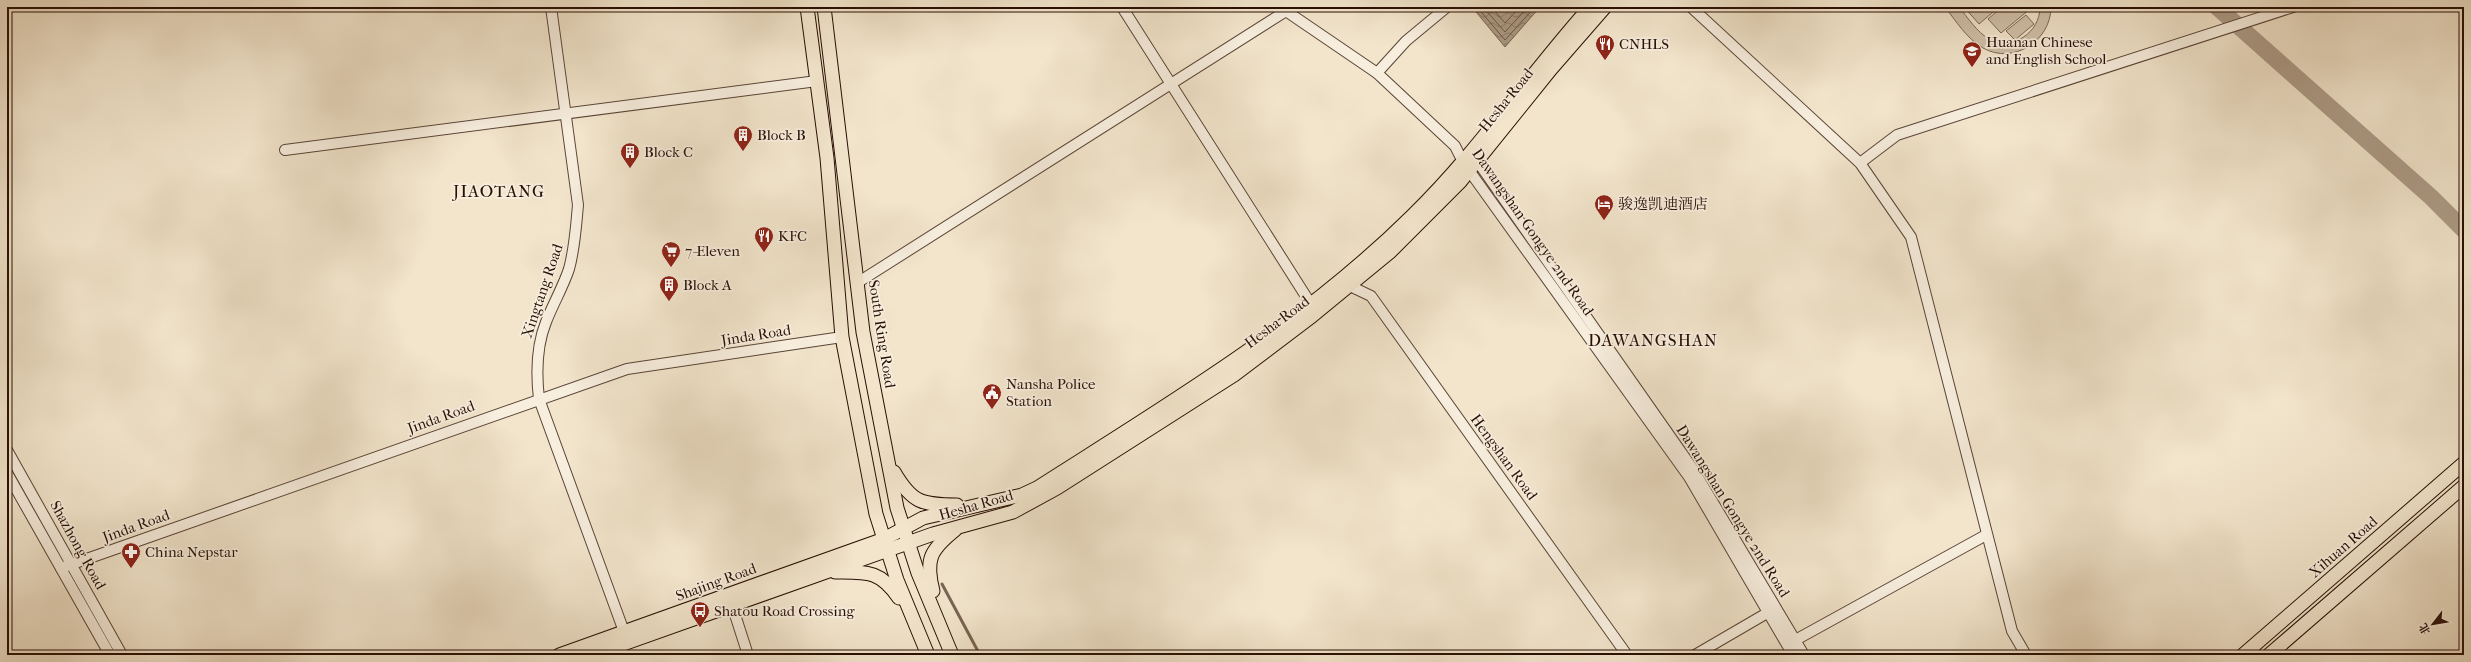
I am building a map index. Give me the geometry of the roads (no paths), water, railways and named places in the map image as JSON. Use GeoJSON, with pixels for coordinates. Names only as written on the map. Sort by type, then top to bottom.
{"type":"FeatureCollection","features":[{"type":"Feature","properties":{"kind":"main road"},"geometry":{"type":"LineString","coordinates":[[807,7],[827,158],[842,337],[875,506],[886,545],[910,613],[928,655]]}},
{"type":"Feature","properties":{"kind":"main road","name":"South Ring Road"},"geometry":{"type":"LineString","coordinates":[[824,7],[863,332],[889,463],[904,529],[908,543],[952,655]]}},
{"type":"Feature","properties":{"kind":"main road","name":"Hesha Road"},"geometry":{"type":"LineString","coordinates":[[886,545],[904,529],[923,518],[1022,495],[1037,488],[1350,286],[1419,225],[1590,7]]}},
{"type":"Feature","properties":{"kind":"main road","name":"Hesha Road"},"geometry":{"type":"LineString","coordinates":[[886,545],[908,543],[1013,512],[1042,497],[1234,375],[1314,308],[1470,161],[1605,7]]}},
{"type":"Feature","properties":{"kind":"main road"},"geometry":{"type":"LineString","coordinates":[[889,463],[906,492],[922,503],[979,505]]}},
{"type":"Feature","properties":{"kind":"main road","name":"Xihuan Road"},"geometry":{"type":"LineString","coordinates":[[2243,655],[2464,463]]}},
{"type":"Feature","properties":{"kind":"main road"},"geometry":{"type":"LineString","coordinates":[[2269,655],[2464,486]]}},
{"type":"Feature","properties":{"kind":"main road"},"geometry":{"type":"LineString","coordinates":[[943,634],[928,567],[935,549],[958,527]]}},
{"type":"Feature","properties":{"kind":"main road","name":"Shajing Road"},"geometry":{"type":"LineString","coordinates":[[730,600],[826,572],[886,545]]}},
{"type":"Feature","properties":{"kind":"main road","name":"Shajing Road"},"geometry":{"type":"LineString","coordinates":[[559,655],[626,637],[886,545]]}},
{"type":"Feature","properties":{"kind":"main road"},"geometry":{"type":"LineString","coordinates":[[826,572],[865,572],[877,576],[892,587],[910,613]]}},
{"type":"Feature","properties":{"kind":"main road","name":"Shajing Road"},"geometry":{"type":"LineString","coordinates":[[592,655],[626,637]]}},
{"type":"Feature","properties":{"kind":"street","name":"Xingtang Road"},"geometry":{"type":"LineString","coordinates":[[551,7],[578,204],[576,238],[568,270],[545,323],[539,348],[536,373],[539,399],[626,637]]}},
{"type":"Feature","properties":{"kind":"street"},"geometry":{"type":"LineString","coordinates":[[1122,7],[1314,308]]}},
{"type":"Feature","properties":{"kind":"street"},"geometry":{"type":"LineString","coordinates":[[857,283],[1286,11],[1377,73],[1406,41],[1447,7]]}},
{"type":"Feature","properties":{"kind":"street"},"geometry":{"type":"LineString","coordinates":[[1691,7],[1860,163],[1911,237],[1986,535],[2012,631],[2026,655]]}},
{"type":"Feature","properties":{"kind":"street"},"geometry":{"type":"LineString","coordinates":[[1860,163],[1897,136],[2293,7]]}},
{"type":"Feature","properties":{"kind":"street","name":"Dawangshan Gongye 2nd Road"},"geometry":{"type":"LineString","coordinates":[[1377,73],[1470,161],[1689,476],[1791,643],[1804,655]]}},
{"type":"Feature","properties":{"kind":"street"},"geometry":{"type":"LineString","coordinates":[[285,150],[817,80]]}},
{"type":"Feature","properties":{"kind":"street","name":"Hengshan Road"},"geometry":{"type":"LineString","coordinates":[[1350,286],[1371,296],[1627,655]]}},
{"type":"Feature","properties":{"kind":"street","name":"Jinda Road"},"geometry":{"type":"LineString","coordinates":[[61,568],[628,369],[842,337]]}},
{"type":"Feature","properties":{"kind":"street","name":"Shazhong Road"},"geometry":{"type":"LineString","coordinates":[[7,450],[122,655]]}},
{"type":"Feature","properties":{"kind":"street","name":"Shazhong Road"},"geometry":{"type":"LineString","coordinates":[[7,473],[110,655]]}},
{"type":"Feature","properties":{"kind":"street"},"geometry":{"type":"LineString","coordinates":[[1791,643],[1986,535]]}},
{"type":"Feature","properties":{"kind":"street"},"geometry":{"type":"LineString","coordinates":[[730,600],[748,655]]}},
{"type":"Feature","properties":{"kind":"street"},"geometry":{"type":"LineString","coordinates":[[1695,655],[1772,610]]}},
{"type":"Feature","properties":{"kind":"street","name":"Dawangshan Gongye 2nd Road"},"geometry":{"type":"LineString","coordinates":[[1791,643],[1793,655]]}},
{"type":"Feature","properties":{"kind":"water"},"geometry":{"type":"Polygon","coordinates":[[[1472,7],[1540,7],[1505,47],[1472,7]]]}},
{"type":"Feature","properties":{"kind":"waterway"},"geometry":{"type":"LineString","coordinates":[[2217,7],[2431,197],[2464,230]]}},
{"type":"Feature","properties":{"kind":"waterway"},"geometry":{"type":"LineString","coordinates":[[942,584],[980,655]]}},
{"type":"Feature","properties":{"kind":"place","name":"CNHLS"},"geometry":{"type":"Point","coordinates":[1605,61]}},
{"type":"Feature","properties":{"kind":"place","name":"Huanan Chinese and English School"},"geometry":{"type":"Point","coordinates":[1972,68]}},
{"type":"Feature","properties":{"kind":"place","name":"Block B"},"geometry":{"type":"Point","coordinates":[743,152]}},
{"type":"Feature","properties":{"kind":"place","name":"Block C"},"geometry":{"type":"Point","coordinates":[630,169]}},
{"type":"Feature","properties":{"kind":"place","name":"骏逸凯迪酒店"},"geometry":{"type":"Point","coordinates":[1604,221]}},
{"type":"Feature","properties":{"kind":"place","name":"KFC"},"geometry":{"type":"Point","coordinates":[764,253]}},
{"type":"Feature","properties":{"kind":"place","name":"7-Eleven"},"geometry":{"type":"Point","coordinates":[671,268]}},
{"type":"Feature","properties":{"kind":"place","name":"Block A"},"geometry":{"type":"Point","coordinates":[669,302]}},
{"type":"Feature","properties":{"kind":"place","name":"Nansha Police Station"},"geometry":{"type":"Point","coordinates":[992,410]}},
{"type":"Feature","properties":{"kind":"place","name":"China Nepstar"},"geometry":{"type":"Point","coordinates":[131,569]}},
{"type":"Feature","properties":{"kind":"place","name":"Shatou Road Crossing"},"geometry":{"type":"Point","coordinates":[700,628]}},
{"type":"Feature","properties":{"kind":"district","name":"JIAOTANG"},"geometry":{"type":"Point","coordinates":[499,191]}},
{"type":"Feature","properties":{"kind":"district","name":"DAWANGSHAN"},"geometry":{"type":"Point","coordinates":[1653,340]}}]}
